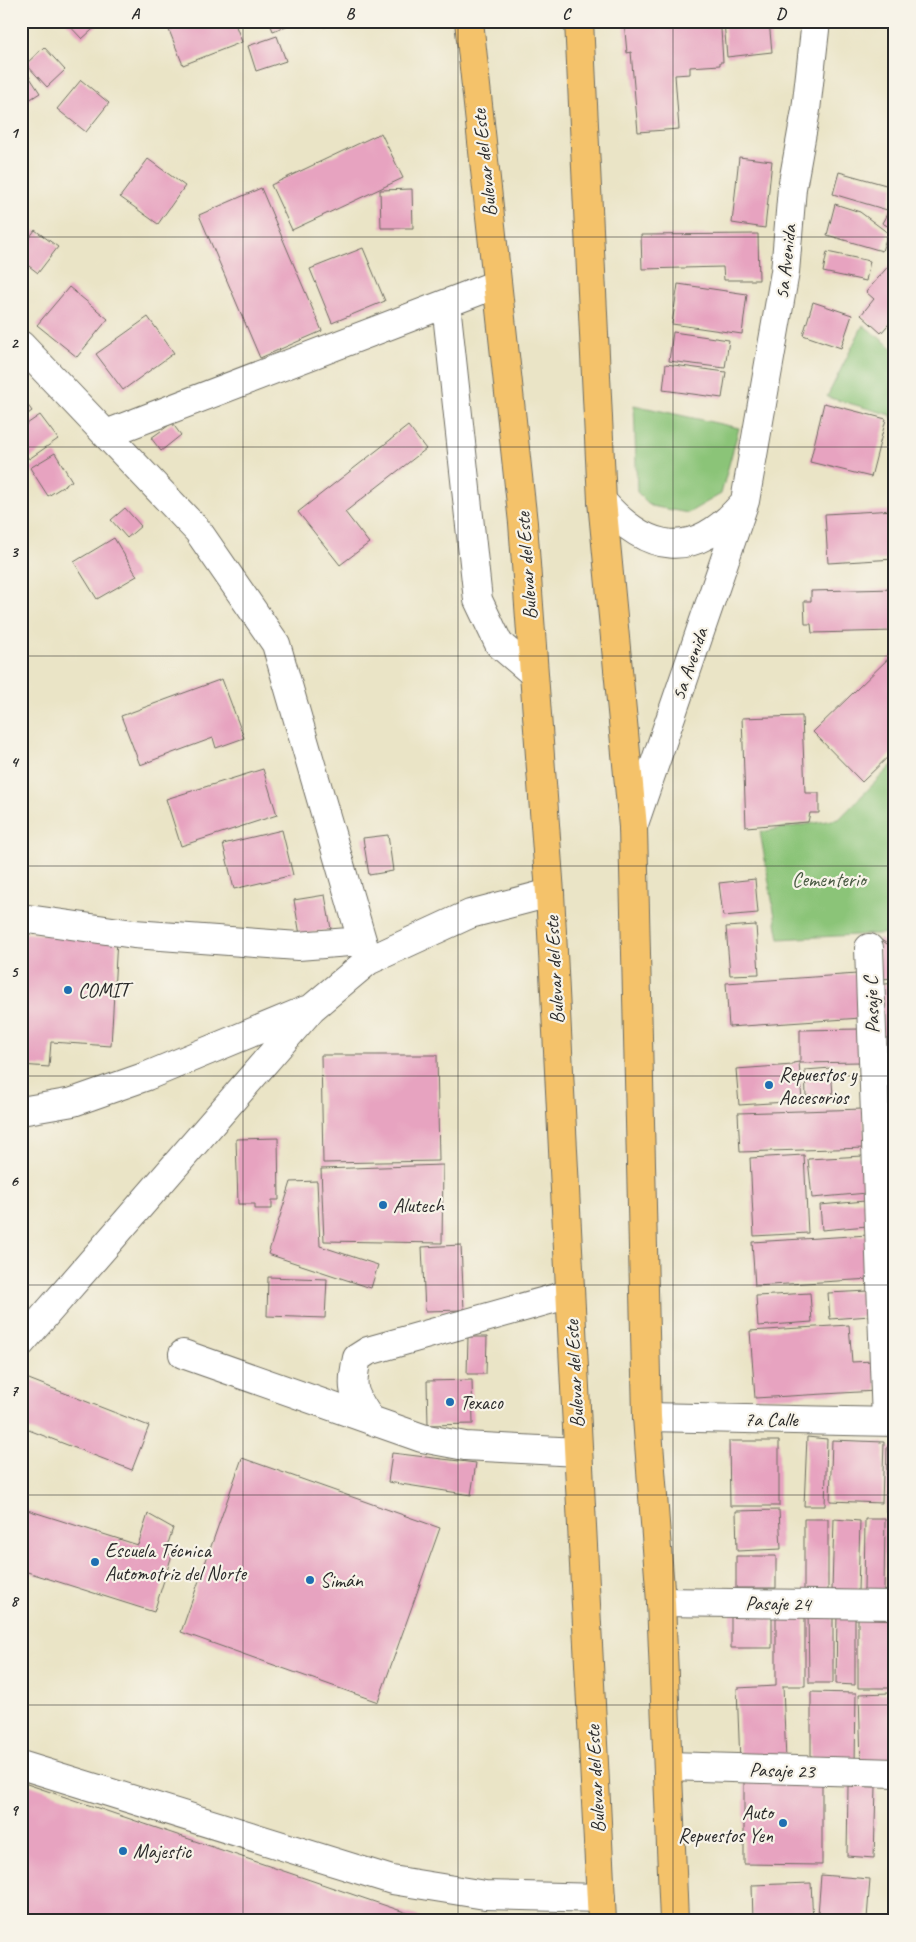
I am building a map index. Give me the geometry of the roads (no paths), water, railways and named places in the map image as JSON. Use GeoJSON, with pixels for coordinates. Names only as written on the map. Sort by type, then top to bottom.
{"type":"FeatureCollection","features":[{"type":"Feature","properties":{"kind":"highway","name":"Bulevar del Este"},"geometry":{"type":"LineString","coordinates":[[469,21],[523,523],[550,893],[601,1909]]}},
{"type":"Feature","properties":{"kind":"highway"},"geometry":{"type":"LineString","coordinates":[[579,21],[602,501],[633,827],[647,1417],[661,1602],[674,1921]]}},
{"type":"Feature","properties":{"kind":"street","name":"5a Avenida"},"geometry":{"type":"LineString","coordinates":[[633,827],[745,501],[784,282],[792,188],[806,110],[816,21]]}},
{"type":"Feature","properties":{"kind":"street"},"geometry":{"type":"LineString","coordinates":[[106,434],[497,284]]}},
{"type":"Feature","properties":{"kind":"street"},"geometry":{"type":"LineString","coordinates":[[446,304],[478,600],[499,644],[534,673]]}},
{"type":"Feature","properties":{"kind":"street"},"geometry":{"type":"LineString","coordinates":[[21,345],[198,531],[276,644],[365,951]]}},
{"type":"Feature","properties":{"kind":"street"},"geometry":{"type":"LineString","coordinates":[[602,501],[634,532],[645,538],[672,544],[687,543],[713,532],[726,523],[745,501]]}},
{"type":"Feature","properties":{"kind":"street"},"geometry":{"type":"LineString","coordinates":[[21,918],[134,934],[365,951],[470,914],[550,893]]}},
{"type":"Feature","properties":{"kind":"street","name":"Pasaje C"},"geometry":{"type":"LineString","coordinates":[[869,948],[891,1421]]}},
{"type":"Feature","properties":{"kind":"street"},"geometry":{"type":"LineString","coordinates":[[21,1343],[312,1008],[365,951]]}},
{"type":"Feature","properties":{"kind":"street"},"geometry":{"type":"LineString","coordinates":[[21,1111],[73,1102],[147,1076],[312,1008]]}},
{"type":"Feature","properties":{"kind":"street"},"geometry":{"type":"LineString","coordinates":[[370,1419],[353,1393],[353,1377],[357,1358],[368,1351],[570,1294]]}},
{"type":"Feature","properties":{"kind":"street"},"geometry":{"type":"LineString","coordinates":[[183,1354],[422,1438],[465,1446],[578,1452]]}},
{"type":"Feature","properties":{"kind":"street","name":"7a Calle"},"geometry":{"type":"LineString","coordinates":[[647,1417],[891,1421]]}},
{"type":"Feature","properties":{"kind":"street","name":"Pasaje 24"},"geometry":{"type":"LineString","coordinates":[[661,1602],[895,1605]]}},
{"type":"Feature","properties":{"kind":"street"},"geometry":{"type":"LineString","coordinates":[[21,1765],[392,1880],[485,1895],[601,1909]]}},
{"type":"Feature","properties":{"kind":"street","name":"Pasaje 23"},"geometry":{"type":"LineString","coordinates":[[669,1766],[895,1773]]}},
{"type":"Feature","properties":{"kind":"place","name":"COMIT"},"geometry":{"type":"Point","coordinates":[68,990]}},
{"type":"Feature","properties":{"kind":"place","name":"Repuestos y Accesorios"},"geometry":{"type":"Point","coordinates":[769,1085]}},
{"type":"Feature","properties":{"kind":"place","name":"Alutech"},"geometry":{"type":"Point","coordinates":[383,1205]}},
{"type":"Feature","properties":{"kind":"place","name":"Texaco"},"geometry":{"type":"Point","coordinates":[450,1402]}},
{"type":"Feature","properties":{"kind":"place","name":"Escuela Técnica Automotriz del Norte"},"geometry":{"type":"Point","coordinates":[95,1562]}},
{"type":"Feature","properties":{"kind":"place","name":"Simán"},"geometry":{"type":"Point","coordinates":[310,1580]}},
{"type":"Feature","properties":{"kind":"place","name":"Auto Repuestos Yen"},"geometry":{"type":"Point","coordinates":[783,1823]}},
{"type":"Feature","properties":{"kind":"place","name":"Majestic"},"geometry":{"type":"Point","coordinates":[123,1851]}},
{"type":"Feature","properties":{"kind":"park label","name":"Cementerio"},"geometry":{"type":"Point","coordinates":[829,879]}}]}
